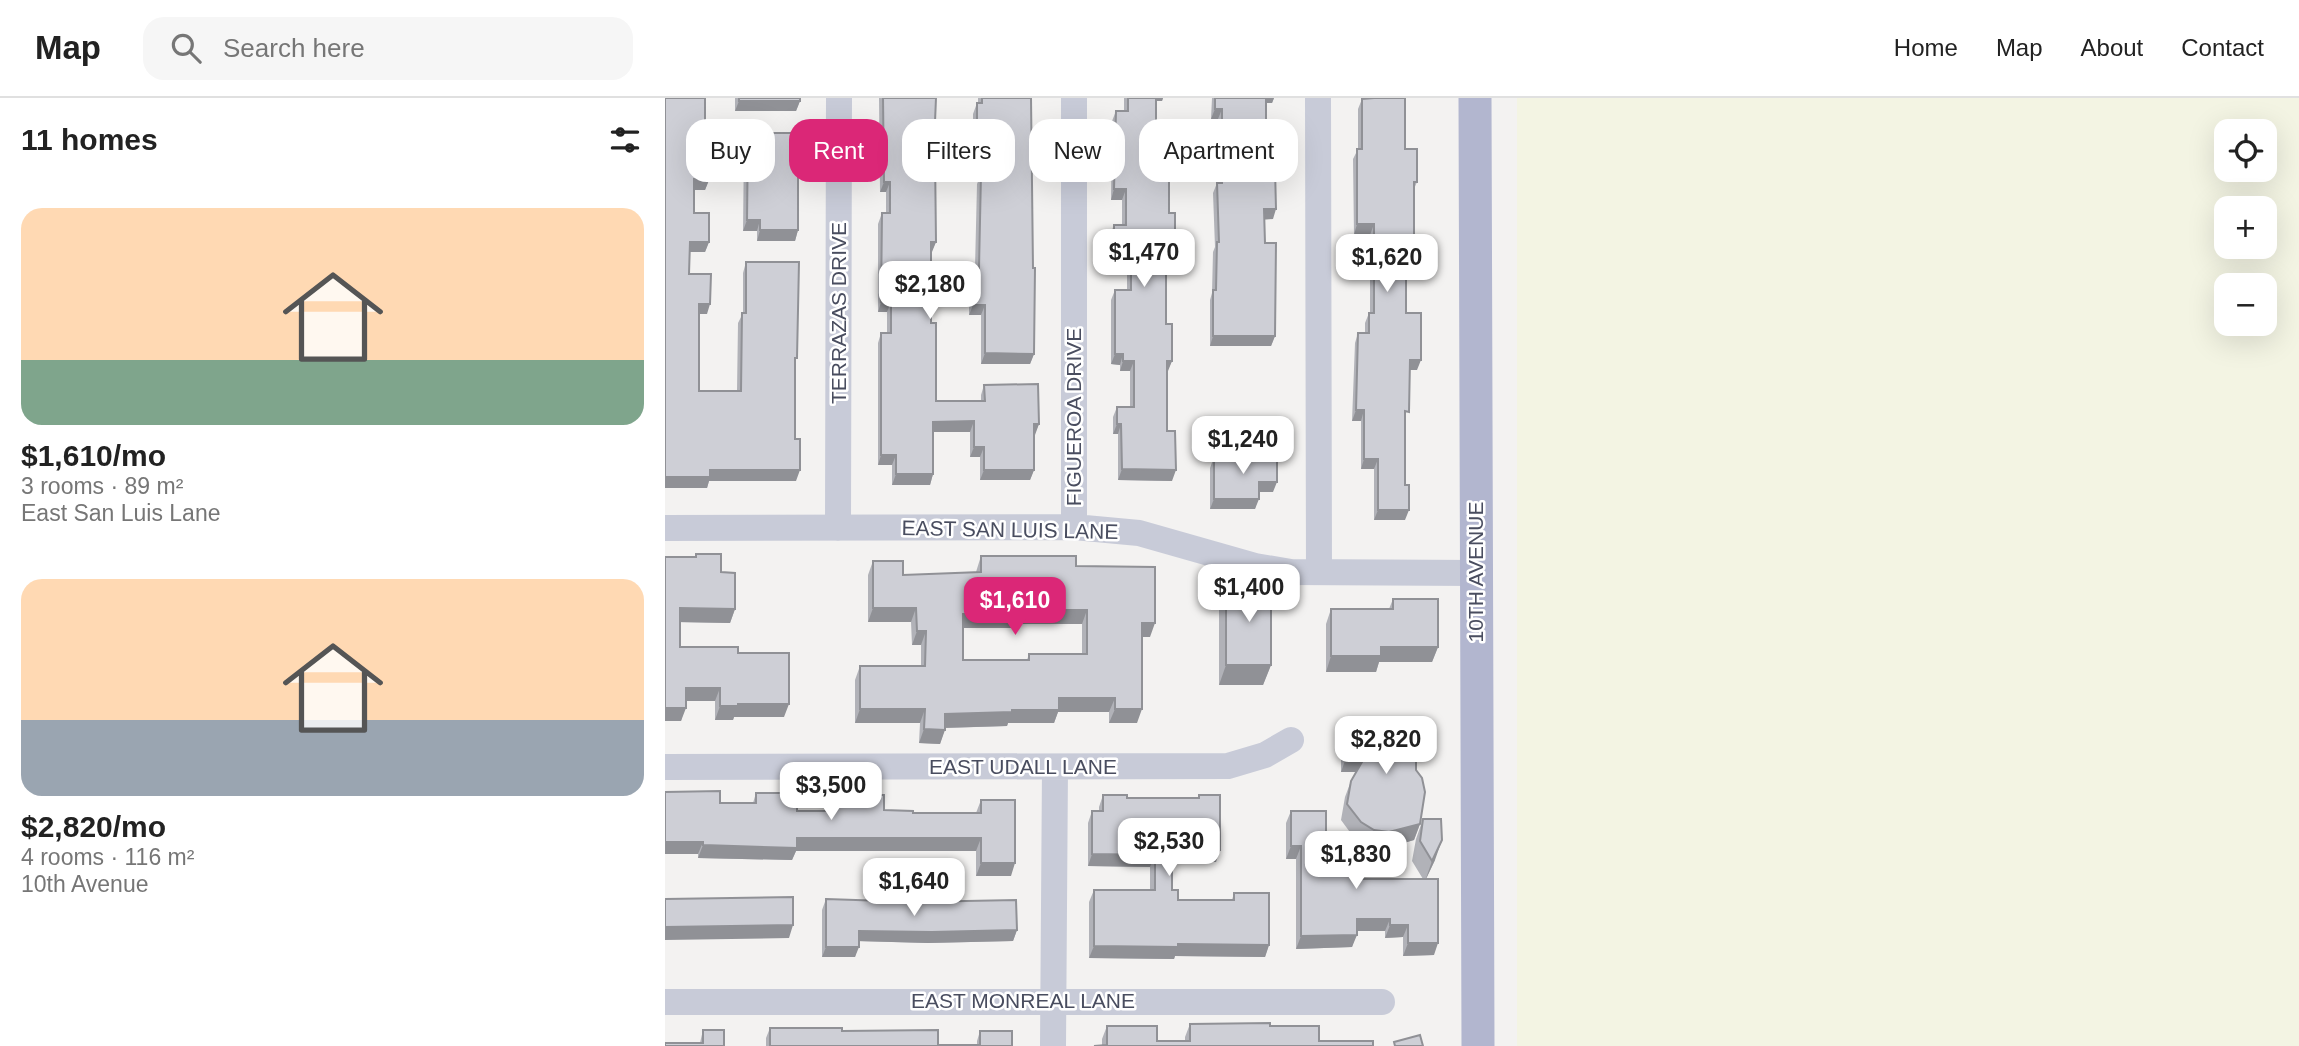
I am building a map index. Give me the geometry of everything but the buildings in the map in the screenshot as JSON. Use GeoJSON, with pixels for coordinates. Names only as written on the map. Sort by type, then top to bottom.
{"type":"FeatureCollection","features":[{"type":"Feature","properties":{"kind":"main road","name":"10TH AVENUE"},"geometry":{"type":"LineString","coordinates":[[1475,98],[1478,1046]]}},
{"type":"Feature","properties":{"kind":"street","name":"TERRAZAS DRIVE"},"geometry":{"type":"LineString","coordinates":[[838,528],[839,98]]}},
{"type":"Feature","properties":{"kind":"street","name":"FIGUEROA DRIVE"},"geometry":{"type":"LineString","coordinates":[[1074,98],[1074,527]]}},
{"type":"Feature","properties":{"kind":"street"},"geometry":{"type":"LineString","coordinates":[[1318,98],[1319,572]]}},
{"type":"Feature","properties":{"kind":"street","name":"EAST SAN LUIS LANE"},"geometry":{"type":"LineString","coordinates":[[665,528],[1074,527],[1139,533],[1255,566],[1291,572],[1476,573]]}},
{"type":"Feature","properties":{"kind":"street","name":"EAST UDALL LANE"},"geometry":{"type":"LineString","coordinates":[[665,767],[1228,766],[1265,755],[1291,740]]}},
{"type":"Feature","properties":{"kind":"street"},"geometry":{"type":"LineString","coordinates":[[1053,1046],[1055,767]]}},
{"type":"Feature","properties":{"kind":"street","name":"EAST MONREAL LANE"},"geometry":{"type":"LineString","coordinates":[[665,1002],[1382,1002]]}},
{"type":"Feature","properties":{"kind":"sand"},"geometry":{"type":"Polygon","coordinates":[[[1517,98],[2299,98],[2299,1046],[1517,1046],[1517,98]]]}}]}
